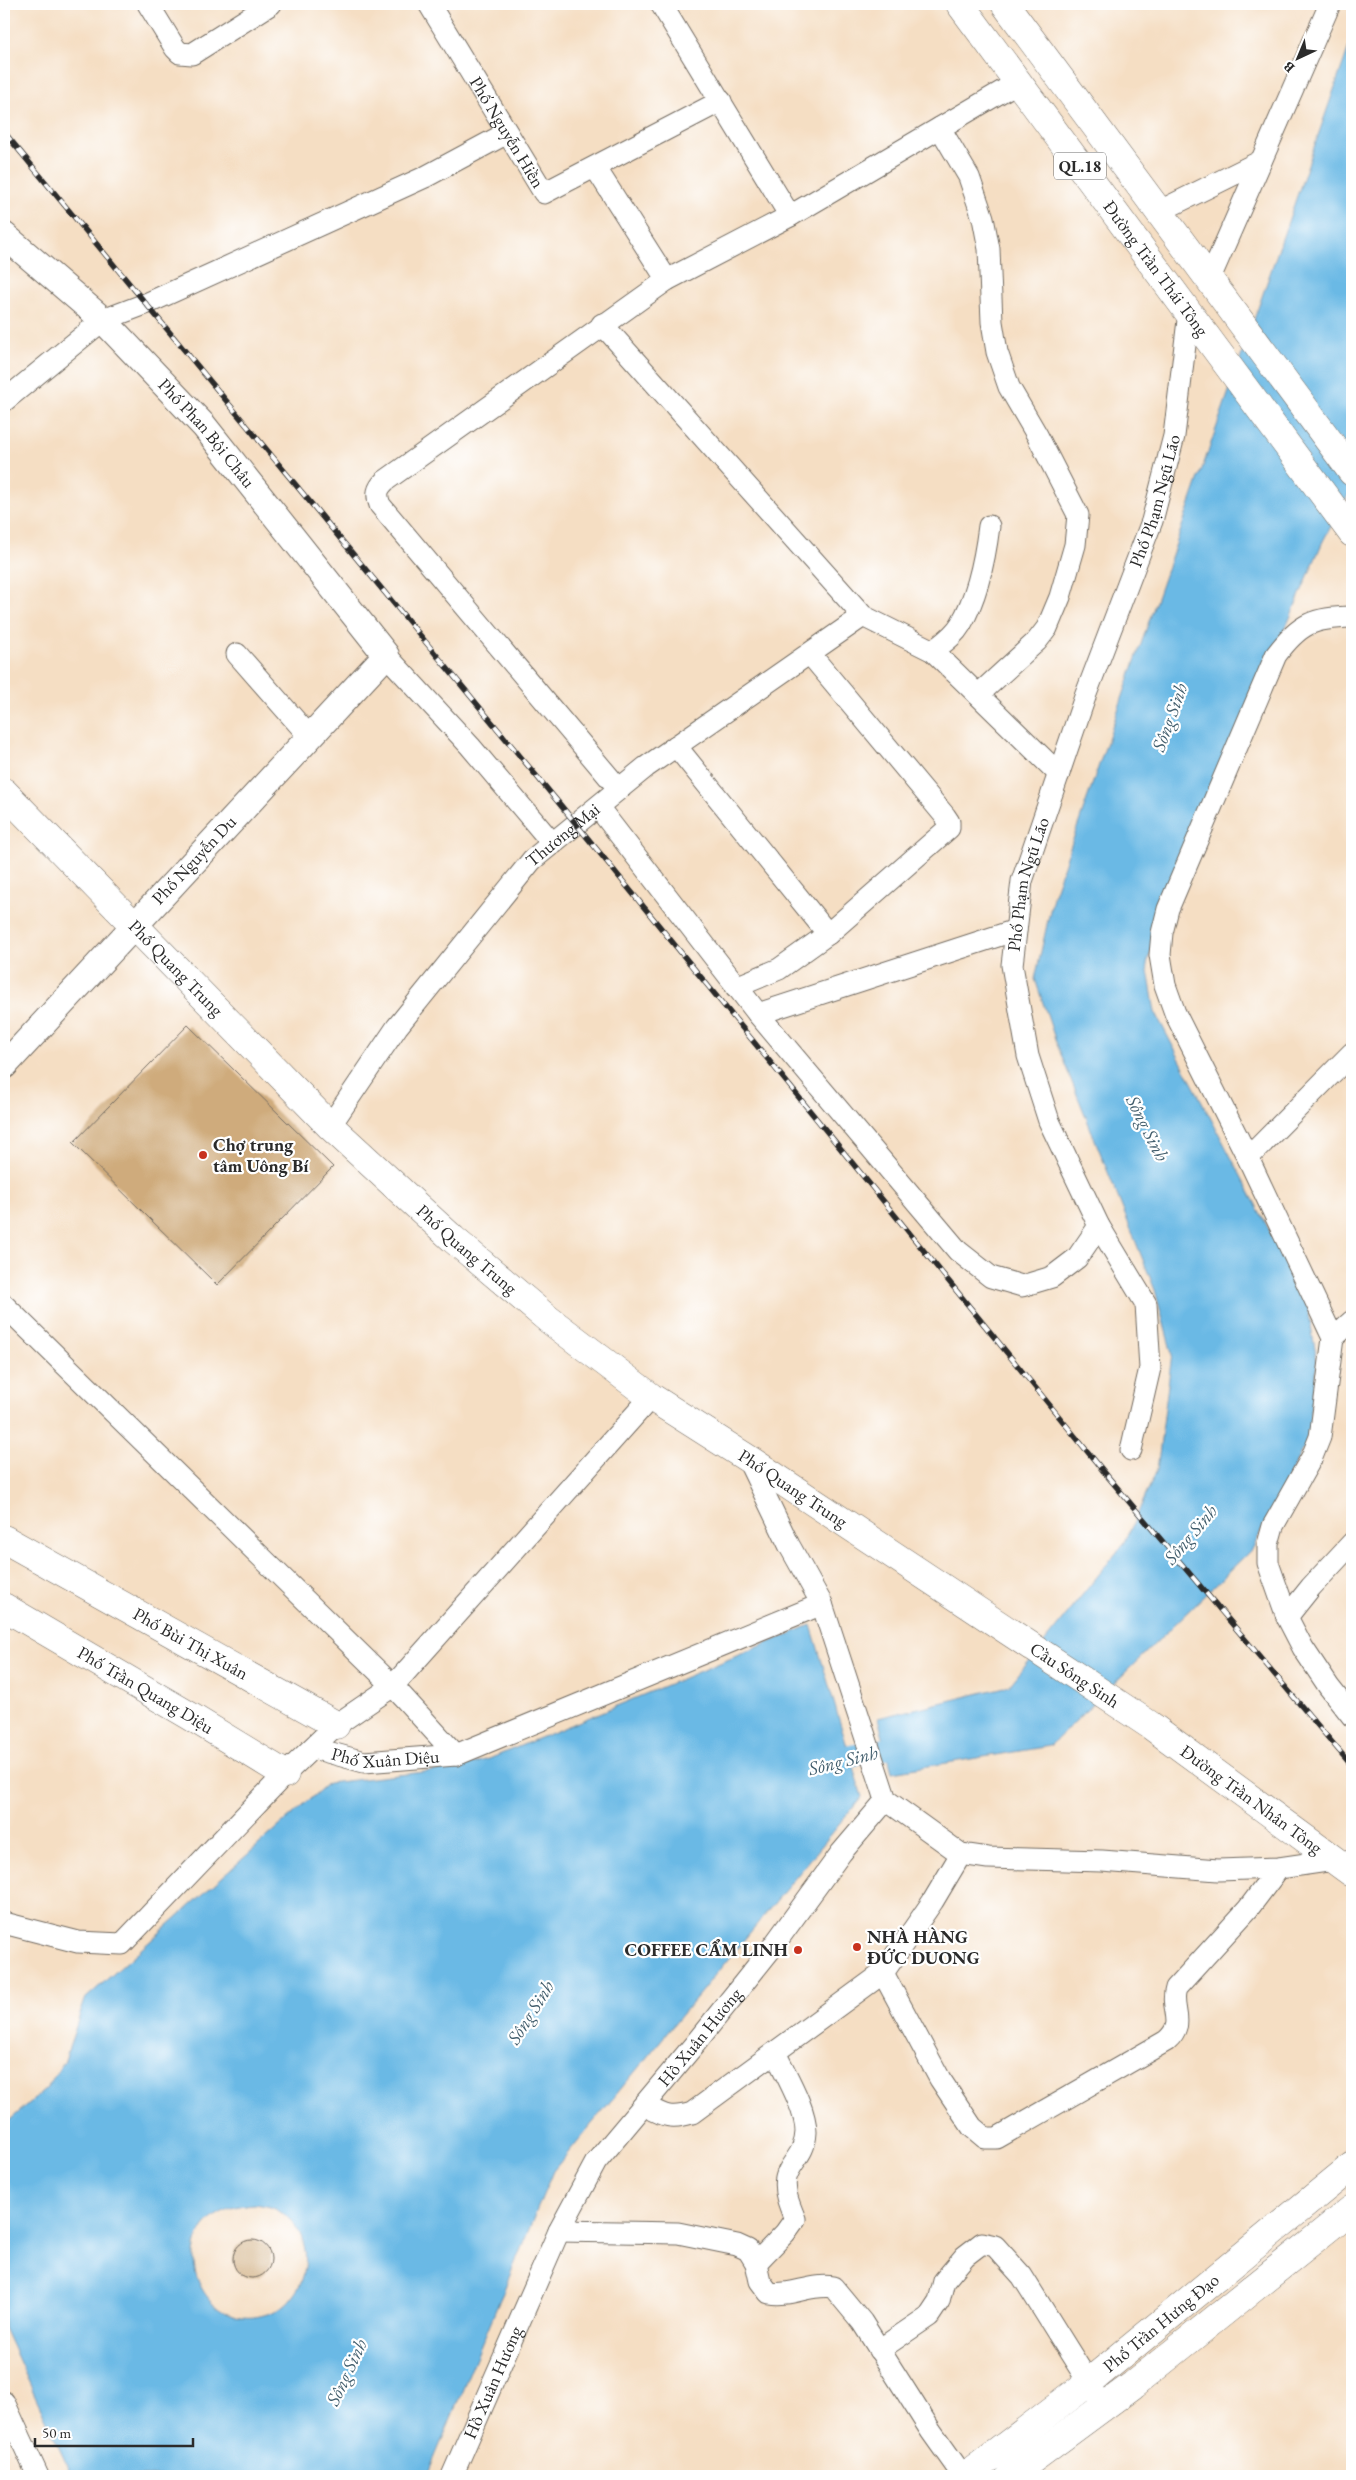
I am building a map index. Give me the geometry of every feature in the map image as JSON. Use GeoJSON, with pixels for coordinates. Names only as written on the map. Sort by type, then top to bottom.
{"type":"FeatureCollection","features":[{"type":"Feature","properties":{"kind":"main road","name":"Đường Trần Thái Tông"},"geometry":{"type":"LineString","coordinates":[[960,4],[1352,534]]}},
{"type":"Feature","properties":{"kind":"main road","name":"Đường Trần Thái Tông"},"geometry":{"type":"LineString","coordinates":[[1005,4],[1215,284],[1352,472]]}},
{"type":"Feature","properties":{"kind":"main road","name":"Phố Quang Trung"},"geometry":{"type":"LineString","coordinates":[[4,792],[330,1126],[453,1239],[548,1319],[651,1396],[1000,1624]]}},
{"type":"Feature","properties":{"kind":"main road","name":"Phố Bùi Thị Xuân"},"geometry":{"type":"LineString","coordinates":[[4,1539],[336,1725]]}},
{"type":"Feature","properties":{"kind":"main road","name":"Phố Trần Quang Diệu"},"geometry":{"type":"LineString","coordinates":[[4,1607],[286,1774]]}},
{"type":"Feature","properties":{"kind":"main road","name":"Cầu Sông Sinh"},"geometry":{"type":"LineString","coordinates":[[1000,1624],[1150,1725]]}},
{"type":"Feature","properties":{"kind":"main road","name":"Đường Trần Nhân Tông"},"geometry":{"type":"LineString","coordinates":[[1150,1725],[1343,1866]]}},
{"type":"Feature","properties":{"kind":"main road","name":"Phố Trần Hưng Đạo"},"geometry":{"type":"LineString","coordinates":[[964,2476],[1088,2383],[1352,2166]]}},
{"type":"Feature","properties":{"kind":"main road","name":"Phố Trần Hưng Đạo"},"geometry":{"type":"LineString","coordinates":[[1010,2476],[1104,2407],[1352,2209]]}},
{"type":"Feature","properties":{"kind":"street"},"geometry":{"type":"LineString","coordinates":[[148,4],[175,48],[186,54],[192,54],[246,11],[271,4]]}},
{"type":"Feature","properties":{"kind":"street","name":"Phố Nguyễn Hiền"},"geometry":{"type":"LineString","coordinates":[[429,4],[544,193],[721,101]]}},
{"type":"Feature","properties":{"kind":"street"},"geometry":{"type":"LineString","coordinates":[[661,4],[790,216]]}},
{"type":"Feature","properties":{"kind":"street"},"geometry":{"type":"LineString","coordinates":[[1215,284],[1261,161],[1330,4]]}},
{"type":"Feature","properties":{"kind":"street"},"geometry":{"type":"LineString","coordinates":[[620,789],[380,505],[376,495],[378,488],[385,480],[602,324],[667,280],[790,216],[1018,82]]}},
{"type":"Feature","properties":{"kind":"street"},"geometry":{"type":"LineString","coordinates":[[940,128],[969,177],[983,218],[989,249],[992,322],[997,352],[1009,388],[1037,436],[1078,515],[1074,546],[1060,597],[1047,628],[1037,641],[978,695]]}},
{"type":"Feature","properties":{"kind":"street"},"geometry":{"type":"LineString","coordinates":[[4,401],[103,320],[148,303],[425,177],[507,133]]}},
{"type":"Feature","properties":{"kind":"street"},"geometry":{"type":"LineString","coordinates":[[1160,211],[1261,161]]}},
{"type":"Feature","properties":{"kind":"street"},"geometry":{"type":"LineString","coordinates":[[595,167],[667,280]]}},
{"type":"Feature","properties":{"kind":"street","name":"Phố Phan Bội Châu"},"geometry":{"type":"LineString","coordinates":[[4,235],[103,320],[204,426],[386,655]]}},
{"type":"Feature","properties":{"kind":"street","name":"Phố Phạm Ngũ Lão"},"geometry":{"type":"LineString","coordinates":[[1131,1450],[1150,1368],[1146,1304],[1099,1226],[1048,1121],[1028,1056],[1012,965],[1022,881],[1059,774],[1152,521],[1174,436],[1194,320]]}},
{"type":"Feature","properties":{"kind":"street"},"geometry":{"type":"LineString","coordinates":[[602,324],[863,616],[933,651],[1059,774]]}},
{"type":"Feature","properties":{"kind":"street"},"geometry":{"type":"LineString","coordinates":[[933,651],[949,639],[961,624],[974,593],[985,555],[989,526]]}},
{"type":"Feature","properties":{"kind":"street","name":"Thương Mại"},"geometry":{"type":"LineString","coordinates":[[330,1126],[398,1027],[532,860],[646,766],[863,616]]}},
{"type":"Feature","properties":{"kind":"street"},"geometry":{"type":"LineString","coordinates":[[1352,617],[1325,618],[1306,624],[1290,637],[1276,654],[1168,909],[1162,933],[1160,955],[1164,985],[1175,1013],[1248,1158],[1333,1338],[1320,1437],[1312,1457],[1273,1526],[1268,1544],[1268,1563],[1287,1617],[1303,1648],[1329,1687],[1352,1716]]}},
{"type":"Feature","properties":{"kind":"street"},"geometry":{"type":"LineString","coordinates":[[237,654],[309,736]]}},
{"type":"Feature","properties":{"kind":"street"},"geometry":{"type":"LineString","coordinates":[[736,987],[779,969],[828,934],[949,828],[949,822],[810,654]]}},
{"type":"Feature","properties":{"kind":"street"},"geometry":{"type":"LineString","coordinates":[[386,655],[470,746],[553,844]]}},
{"type":"Feature","properties":{"kind":"street","name":"Phố Nguyễn Du"},"geometry":{"type":"LineString","coordinates":[[4,1066],[386,655]]}},
{"type":"Feature","properties":{"kind":"street"},"geometry":{"type":"LineString","coordinates":[[676,746],[828,934]]}},
{"type":"Feature","properties":{"kind":"street"},"geometry":{"type":"LineString","coordinates":[[598,807],[736,987],[958,1251],[991,1277],[1022,1286],[1052,1277],[1077,1258],[1099,1226]]}},
{"type":"Feature","properties":{"kind":"street"},"geometry":{"type":"LineString","coordinates":[[758,1014],[1016,930]]}},
{"type":"Feature","properties":{"kind":"street"},"geometry":{"type":"LineString","coordinates":[[1248,1158],[1352,1054]]}},
{"type":"Feature","properties":{"kind":"street"},"geometry":{"type":"LineString","coordinates":[[4,1305],[393,1686],[456,1755]]}},
{"type":"Feature","properties":{"kind":"street"},"geometry":{"type":"LineString","coordinates":[[1333,1338],[1352,1321]]}},
{"type":"Feature","properties":{"kind":"street"},"geometry":{"type":"LineString","coordinates":[[314,1748],[336,1725],[393,1686],[651,1396]]}},
{"type":"Feature","properties":{"kind":"street"},"geometry":{"type":"LineString","coordinates":[[748,1458],[789,1545],[822,1604],[886,1800],[961,1854],[988,1858],[1102,1861],[1218,1870],[1343,1866],[1352,1881]]}},
{"type":"Feature","properties":{"kind":"street"},"geometry":{"type":"LineString","coordinates":[[1287,1617],[1311,1587],[1352,1542]]}},
{"type":"Feature","properties":{"kind":"street","name":"Phố Xuân Diệu"},"geometry":{"type":"LineString","coordinates":[[4,1923],[78,1942],[122,1944],[286,1774],[314,1748],[364,1762],[456,1755],[822,1604]]}},
{"type":"Feature","properties":{"kind":"street","name":"Phố Bùi Thị Xuân"},"geometry":{"type":"LineString","coordinates":[[336,1725],[364,1762]]}},
{"type":"Feature","properties":{"kind":"street","name":"Hồ Xuân Hương"},"geometry":{"type":"LineString","coordinates":[[452,2476],[559,2231],[596,2162],[771,1949],[842,1853],[886,1800]]}},
{"type":"Feature","properties":{"kind":"street"},"geometry":{"type":"LineString","coordinates":[[644,2105],[666,2117],[679,2117],[692,2113],[883,1973],[934,1901],[961,1854]]}},
{"type":"Feature","properties":{"kind":"street"},"geometry":{"type":"LineString","coordinates":[[883,1973],[940,2079],[972,2127],[985,2138],[997,2138],[1166,2041],[1174,2034],[1178,2024],[1173,1997],[1176,1988],[1248,1909],[1279,1868]]}},
{"type":"Feature","properties":{"kind":"street"},"geometry":{"type":"LineString","coordinates":[[756,2263],[785,2233],[795,2219],[787,2196],[786,2178],[802,2151],[806,2130],[798,2100],[775,2052]]}},
{"type":"Feature","properties":{"kind":"street"},"geometry":{"type":"LineString","coordinates":[[559,2231],[678,2233],[737,2244],[748,2250],[756,2263],[760,2281],[769,2293],[778,2294],[820,2284],[834,2287],[852,2308],[930,2431],[964,2476]]}},
{"type":"Feature","properties":{"kind":"street"},"geometry":{"type":"LineString","coordinates":[[878,2350],[929,2316],[939,2301],[944,2281],[965,2256],[982,2243],[995,2246],[1022,2276],[1104,2407]]}},
{"type":"Feature","properties":{"kind":"street"},"geometry":{"type":"LineString","coordinates":[[4,2402],[38,2476]]}},
{"type":"Feature","properties":{"kind":"water"},"geometry":{"type":"Polygon","coordinates":[[[1352,38],[1352,488],[1323,541],[1161,918],[1147,964],[1155,1012],[1307,1302],[1317,1361],[1308,1438],[1253,1548],[1050,1746],[892,1772],[878,1718],[1009,1686],[1125,1542],[1157,1470],[1172,1354],[1155,1290],[1056,1042],[1035,979],[1053,897],[1352,38]]]}},
{"type":"Feature","properties":{"kind":"water"},"geometry":{"type":"Polygon","coordinates":[[[811,1625],[862,1797],[553,2171],[427,2476],[72,2476],[4,2328],[4,2125],[46,2089],[65,2060],[85,1999],[328,1783],[459,1768],[489,1759],[811,1625]],[[255,2204],[224,2211],[204,2227],[195,2247],[195,2270],[203,2291],[218,2307],[239,2317],[264,2315],[280,2309],[286,2304],[299,2286],[304,2274],[306,2261],[305,2248],[301,2236],[294,2225],[285,2215],[273,2208],[255,2204]]]}},
{"type":"Feature","properties":{"kind":"building","name":"Chợ trung tâm Uông Bí"},"geometry":{"type":"Polygon","coordinates":[[[188,1025],[333,1167],[217,1285],[73,1143],[188,1025]]]}},
{"type":"Feature","properties":{"kind":"building"},"geometry":{"type":"Polygon","coordinates":[[[252,2240],[265,2246],[271,2259],[265,2272],[252,2278],[239,2272],[233,2259],[239,2246],[252,2240]]]}},
{"type":"Feature","properties":{"kind":"waterway","name":"Sông Sinh"},"geometry":{"type":"LineString","coordinates":[[850,1756],[917,1743]]}},
{"type":"Feature","properties":{"kind":"railway"},"geometry":{"type":"LineString","coordinates":[[4,132],[577,825],[1109,1478],[1352,1766]]}},
{"type":"Feature","properties":{"kind":"place","name":"Chợ trung tâm Uông Bí"},"geometry":{"type":"Point","coordinates":[203,1155]}},
{"type":"Feature","properties":{"kind":"place","name":"NHÀ HÀNG ĐỨC DUONG"},"geometry":{"type":"Point","coordinates":[857,1947]}},
{"type":"Feature","properties":{"kind":"place","name":"COFFEE CẨM LINH"},"geometry":{"type":"Point","coordinates":[798,1950]}}]}
